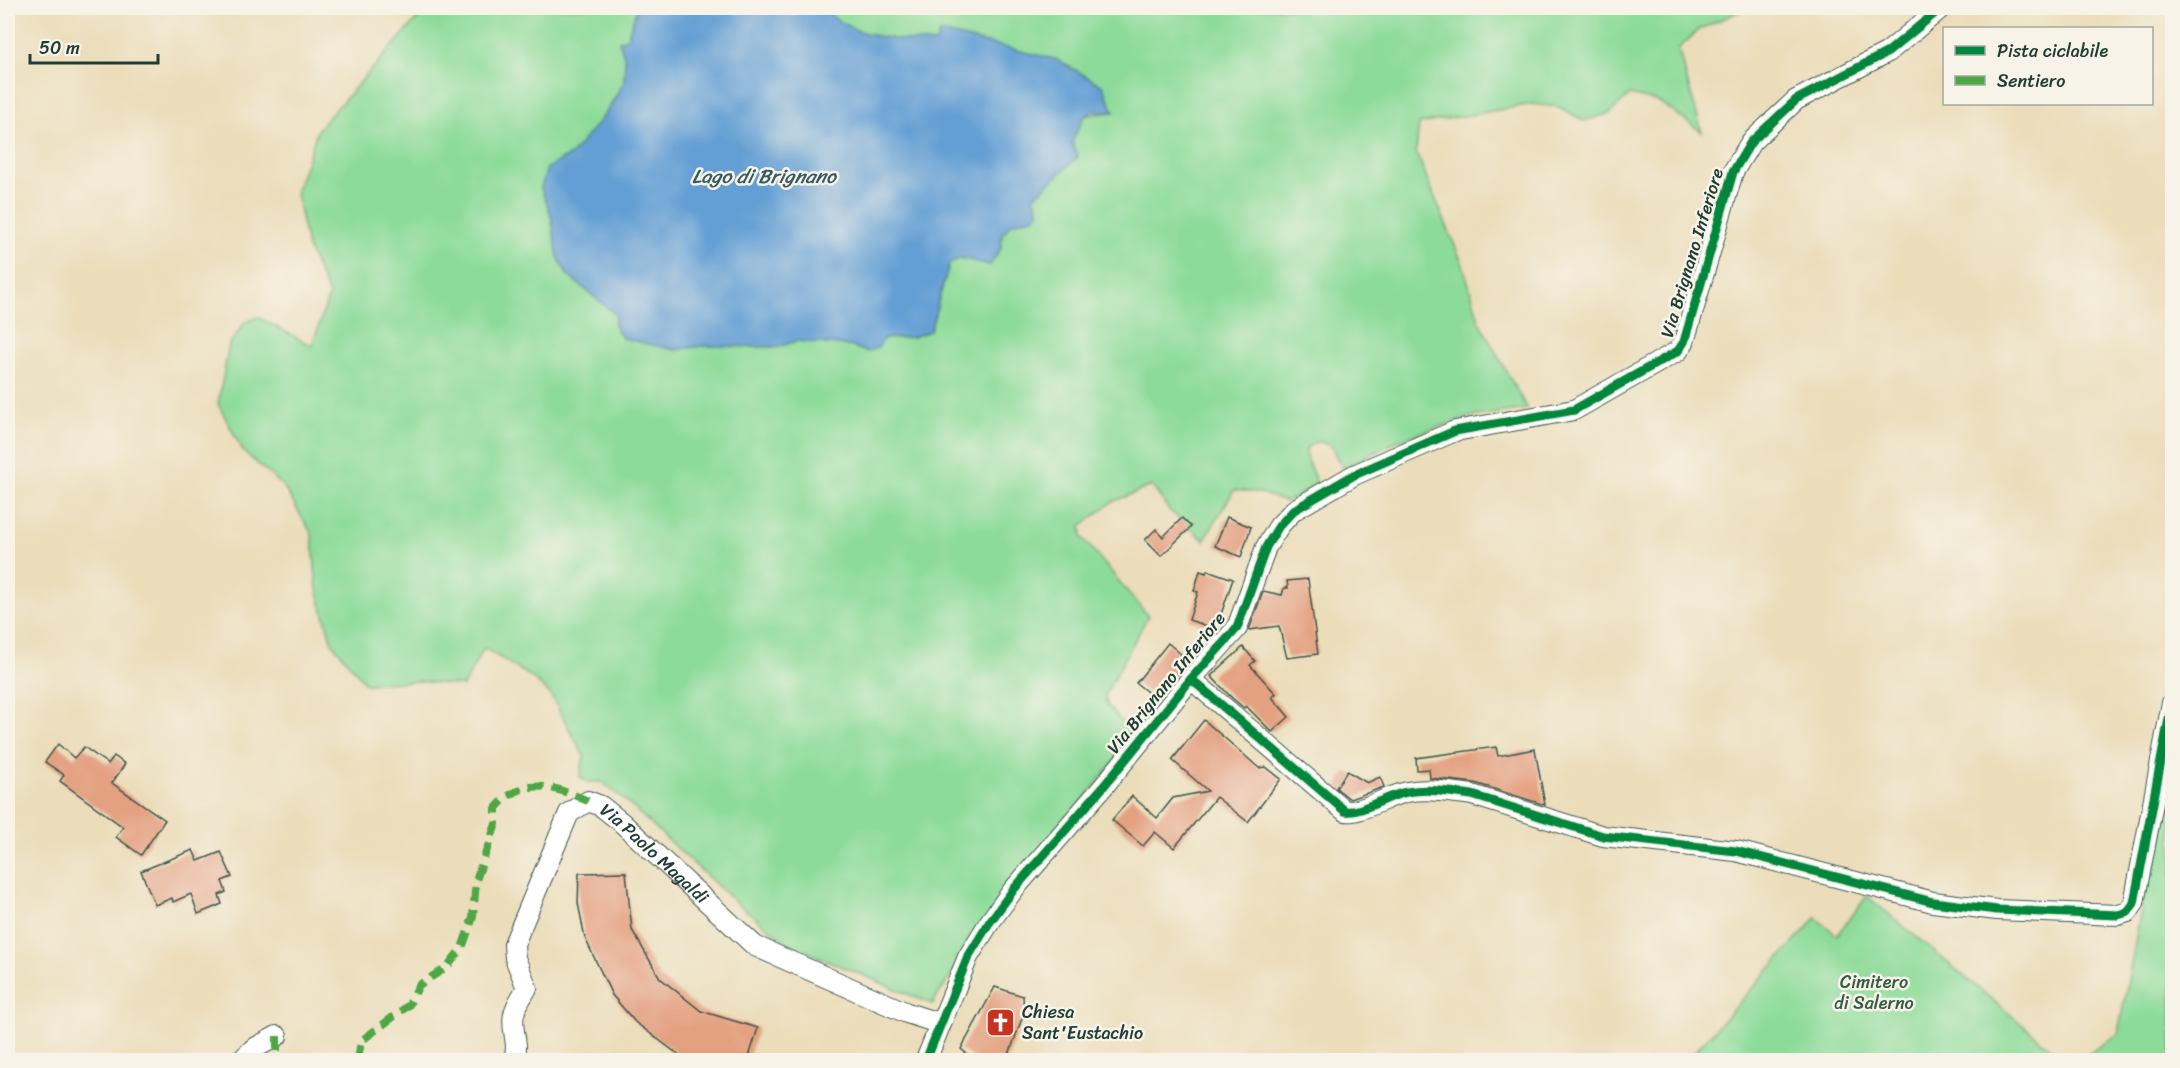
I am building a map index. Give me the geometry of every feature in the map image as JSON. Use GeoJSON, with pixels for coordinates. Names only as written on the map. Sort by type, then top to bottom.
{"type":"FeatureCollection","features":[{"type":"Feature","properties":{"kind":"street","name":"Via Brignano Inferiore"},"geometry":{"type":"LineString","coordinates":[[926,1060],[968,957],[989,923],[1014,889],[1191,679],[1237,628],[1272,536],[1286,518],[1310,499],[1398,455],[1455,431],[1574,410],[1678,351],[1684,342],[1733,172],[1751,142],[1796,100],[1888,52],[1941,8]]}},
{"type":"Feature","properties":{"kind":"street"},"geometry":{"type":"LineString","coordinates":[[1191,679],[1345,811],[1358,810],[1407,792],[1472,795],[1603,836],[1736,851],[1933,902],[1997,910],[2118,915],[2128,912],[2134,903],[2172,703]]}},
{"type":"Feature","properties":{"kind":"street","name":"Via Paolo Magaldi"},"geometry":{"type":"LineString","coordinates":[[513,1060],[518,1050],[513,1028],[514,1013],[526,988],[515,958],[514,944],[569,813],[588,801],[602,806],[621,822],[755,946],[907,1013],[941,1024]]}},
{"type":"Feature","properties":{"kind":"street"},"geometry":{"type":"LineString","coordinates":[[242,1060],[253,1049],[277,1036]]}},
{"type":"Feature","properties":{"kind":"green space"},"geometry":{"type":"Polygon","coordinates":[[[427,8],[637,8],[627,38],[619,41],[625,59],[624,82],[597,127],[571,155],[561,159],[541,188],[551,215],[558,257],[567,275],[617,315],[614,325],[675,350],[702,346],[779,347],[796,341],[850,346],[867,352],[883,339],[913,337],[930,331],[949,264],[960,258],[990,265],[1001,248],[1002,234],[1012,223],[1035,217],[1039,211],[1034,197],[1077,158],[1072,142],[1084,116],[1114,112],[1103,86],[1058,60],[949,34],[939,33],[936,43],[875,36],[847,26],[823,8],[1747,8],[1700,29],[1678,49],[1702,132],[1659,102],[1630,95],[1610,113],[1584,121],[1559,107],[1532,104],[1419,124],[1416,152],[1463,265],[1480,323],[1527,409],[1469,417],[1400,440],[1342,468],[1331,446],[1315,442],[1306,449],[1306,457],[1317,484],[1287,502],[1261,493],[1234,490],[1204,540],[1169,510],[1152,486],[1112,502],[1081,526],[1082,537],[1148,616],[1105,695],[1107,705],[1134,736],[988,921],[932,1004],[790,945],[734,901],[602,782],[588,782],[580,777],[584,756],[550,694],[530,676],[484,648],[463,686],[421,681],[366,684],[332,643],[317,589],[312,534],[284,487],[243,451],[218,404],[229,345],[245,322],[258,317],[312,346],[329,295],[307,246],[296,192],[318,129],[427,8]]]}},
{"type":"Feature","properties":{"kind":"green space"},"geometry":{"type":"Polygon","coordinates":[[[2172,743],[2172,1060],[2079,1060],[2118,1034],[2172,743]]]}},
{"type":"Feature","properties":{"kind":"green space","name":"Cimitero di Salerno"},"geometry":{"type":"Polygon","coordinates":[[[1867,896],[2065,1060],[1687,1060],[1816,918],[1837,935],[1867,896]]]}},
{"type":"Feature","properties":{"kind":"water","name":"Lago di Brignano"},"geometry":{"type":"Polygon","coordinates":[[[637,8],[823,8],[847,26],[875,36],[936,43],[939,33],[949,34],[1058,60],[1103,86],[1114,112],[1093,112],[1084,116],[1072,142],[1078,157],[1034,197],[1039,211],[1035,217],[1012,223],[1002,234],[1001,248],[990,265],[960,258],[949,264],[930,331],[913,337],[883,339],[878,348],[867,352],[850,346],[796,341],[779,347],[702,346],[675,350],[622,338],[614,325],[616,315],[568,275],[558,257],[551,215],[541,188],[547,168],[571,155],[608,111],[624,82],[625,59],[619,41],[627,38],[637,8]]]}},
{"type":"Feature","properties":{"kind":"building"},"geometry":{"type":"Polygon","coordinates":[[[1227,517],[1251,527],[1241,557],[1215,546],[1227,517]]]}},
{"type":"Feature","properties":{"kind":"building"},"geometry":{"type":"Polygon","coordinates":[[[1182,518],[1191,527],[1161,556],[1145,540],[1156,529],[1163,537],[1182,518]]]}},
{"type":"Feature","properties":{"kind":"building"},"geometry":{"type":"Polygon","coordinates":[[[1207,570],[1233,579],[1216,629],[1189,620],[1198,592],[1194,591],[1200,571],[1206,573],[1207,570]]]}},
{"type":"Feature","properties":{"kind":"building"},"geometry":{"type":"Polygon","coordinates":[[[1308,579],[1318,654],[1287,658],[1279,626],[1249,630],[1263,591],[1282,595],[1284,588],[1288,588],[1287,581],[1308,579]]]}},
{"type":"Feature","properties":{"kind":"building"},"geometry":{"type":"Polygon","coordinates":[[[1168,643],[1188,660],[1156,699],[1136,683],[1168,643]]]}},
{"type":"Feature","properties":{"kind":"building"},"geometry":{"type":"Polygon","coordinates":[[[1243,647],[1255,661],[1250,665],[1276,694],[1272,697],[1289,717],[1272,732],[1246,706],[1244,708],[1232,698],[1211,676],[1243,647]]]}},
{"type":"Feature","properties":{"kind":"building"},"geometry":{"type":"Polygon","coordinates":[[[1204,720],[1259,768],[1266,767],[1281,779],[1248,822],[1216,797],[1174,848],[1155,832],[1143,846],[1112,820],[1132,796],[1157,818],[1173,798],[1208,791],[1172,760],[1204,720]]]}},
{"type":"Feature","properties":{"kind":"building"},"geometry":{"type":"Polygon","coordinates":[[[58,744],[74,758],[84,747],[108,764],[114,756],[125,764],[112,783],[165,820],[141,855],[116,837],[123,827],[60,781],[64,775],[45,762],[58,744]]]}},
{"type":"Feature","properties":{"kind":"building"},"geometry":{"type":"Polygon","coordinates":[[[1496,747],[1498,756],[1535,749],[1545,805],[1475,783],[1430,778],[1429,769],[1417,770],[1416,758],[1496,747]]]}},
{"type":"Feature","properties":{"kind":"building"},"geometry":{"type":"Polygon","coordinates":[[[1347,771],[1367,783],[1380,777],[1384,787],[1350,799],[1336,788],[1347,771]]]}},
{"type":"Feature","properties":{"kind":"building"},"geometry":{"type":"Polygon","coordinates":[[[193,850],[198,861],[221,852],[232,877],[222,881],[226,892],[219,895],[222,904],[198,914],[191,894],[173,902],[172,898],[155,905],[141,871],[193,850]]]}},
{"type":"Feature","properties":{"kind":"building"},"geometry":{"type":"Polygon","coordinates":[[[626,872],[632,930],[660,978],[701,1011],[758,1028],[748,1060],[683,1058],[635,1022],[612,995],[585,938],[578,903],[579,873],[626,872]]]}},
{"type":"Feature","properties":{"kind":"building"},"geometry":{"type":"Polygon","coordinates":[[[995,987],[1023,996],[1024,1013],[1007,1060],[975,1060],[961,1049],[995,987]]]}},
{"type":"Feature","properties":{"kind":"marked path"},"geometry":{"type":"LineString","coordinates":[[358,1060],[361,1041],[409,1005],[419,985],[447,967],[462,948],[473,917],[476,880],[496,824],[496,808],[517,791],[539,786],[563,791],[588,801]]}},
{"type":"Feature","properties":{"kind":"marked path"},"geometry":{"type":"LineString","coordinates":[[277,1036],[277,1053],[282,1060]]}},
{"type":"Feature","properties":{"kind":"cycle path"},"geometry":{"type":"LineString","coordinates":[[926,1060],[968,957],[989,923],[1014,889],[1103,787],[1191,679],[1237,628],[1266,547],[1279,526],[1294,510],[1354,475],[1455,431],[1574,410],[1678,351],[1684,342],[1733,172],[1751,142],[1796,100],[1888,52],[1941,8]]}},
{"type":"Feature","properties":{"kind":"cycle path"},"geometry":{"type":"LineString","coordinates":[[1191,679],[1345,811],[1358,810],[1407,792],[1431,790],[1472,795],[1603,836],[1736,851],[1933,902],[1997,910],[2118,915],[2128,912],[2134,903],[2172,703]]}},
{"type":"Feature","properties":{"kind":"place","name":"Chiesa Sant'Eustachio"},"geometry":{"type":"Point","coordinates":[1001,1022]}}]}
